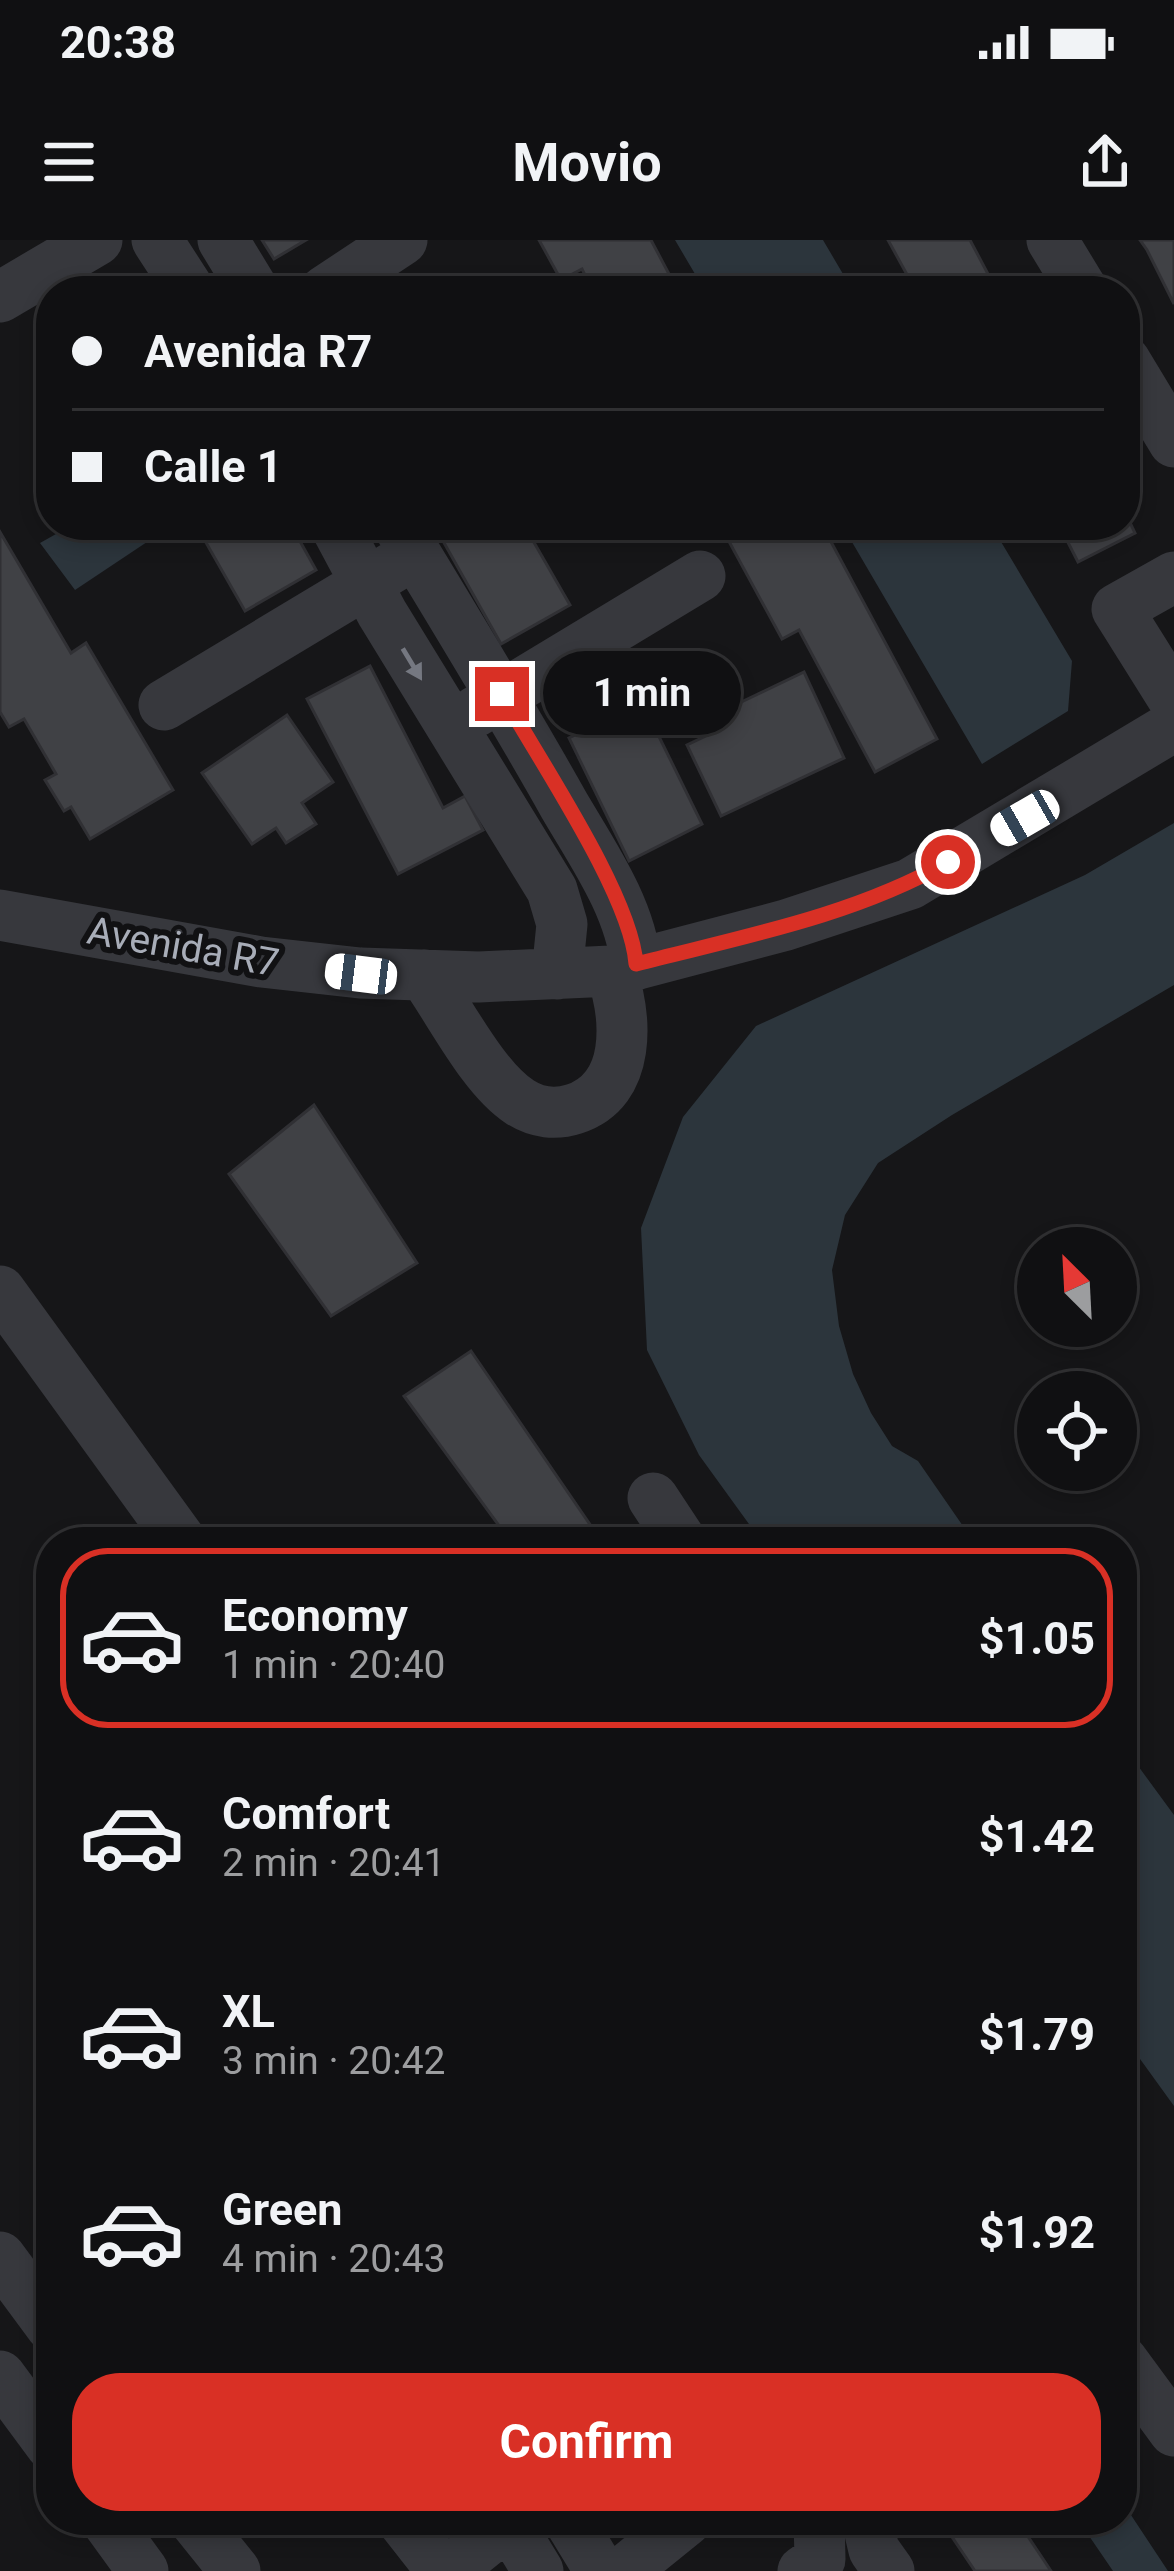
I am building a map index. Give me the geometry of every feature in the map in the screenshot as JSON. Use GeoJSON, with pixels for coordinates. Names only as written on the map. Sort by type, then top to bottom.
{"type":"FeatureCollection","features":[{"type":"Feature","properties":{"kind":"street"},"geometry":{"type":"LineString","coordinates":[[36,276],[98,240]]}},
{"type":"Feature","properties":{"kind":"street"},"geometry":{"type":"LineString","coordinates":[[157,240],[180,276]]}},
{"type":"Feature","properties":{"kind":"street"},"geometry":{"type":"LineString","coordinates":[[223,240],[245,276]]}},
{"type":"Feature","properties":{"kind":"street"},"geometry":{"type":"LineString","coordinates":[[347,276],[401,240]]}},
{"type":"Feature","properties":{"kind":"street"},"geometry":{"type":"LineString","coordinates":[[1052,240],[1074,276]]}},
{"type":"Feature","properties":{"kind":"street"},"geometry":{"type":"LineString","coordinates":[[0,297],[36,276]]}},
{"type":"Feature","properties":{"kind":"street"},"geometry":{"type":"LineString","coordinates":[[1140,386],[1174,442]]}},
{"type":"Feature","properties":{"kind":"street"},"geometry":{"type":"LineString","coordinates":[[342,540],[552,890],[562,924],[556,974]]}},
{"type":"Feature","properties":{"kind":"street"},"geometry":{"type":"LineString","coordinates":[[164,705],[366,584],[405,540]]}},
{"type":"Feature","properties":{"kind":"street"},"geometry":{"type":"LineString","coordinates":[[407,540],[502,694],[609,883],[634,945],[624,968],[622,1038],[614,1075],[592,1100],[562,1112],[530,1107],[500,1084],[424,975]]}},
{"type":"Feature","properties":{"kind":"street"},"geometry":{"type":"LineString","coordinates":[[451,728],[700,575]]}},
{"type":"Feature","properties":{"kind":"street"},"geometry":{"type":"LineString","coordinates":[[1174,577],[1118,610],[1174,700]]}},
{"type":"Feature","properties":{"kind":"street","name":"Avenida R7"},"geometry":{"type":"LineString","coordinates":[[0,915],[261,962],[361,974],[556,974],[624,968],[787,925],[910,884],[1174,726]]}},
{"type":"Feature","properties":{"kind":"street"},"geometry":{"type":"LineString","coordinates":[[0,1291],[171,1527]]}},
{"type":"Feature","properties":{"kind":"street"},"geometry":{"type":"LineString","coordinates":[[653,1498],[672,1527]]}},
{"type":"Feature","properties":{"kind":"street"},"geometry":{"type":"LineString","coordinates":[[0,2257],[36,2306]]}},
{"type":"Feature","properties":{"kind":"street"},"geometry":{"type":"LineString","coordinates":[[0,2376],[36,2425]]}},
{"type":"Feature","properties":{"kind":"street"},"geometry":{"type":"LineString","coordinates":[[1137,2380],[1174,2431]]}},
{"type":"Feature","properties":{"kind":"street"},"geometry":{"type":"LineString","coordinates":[[117,2535],[143,2571]]}},
{"type":"Feature","properties":{"kind":"street"},"geometry":{"type":"LineString","coordinates":[[206,2535],[235,2571]]}},
{"type":"Feature","properties":{"kind":"street"},"geometry":{"type":"LineString","coordinates":[[415,2535],[446,2571],[493,2535]]}},
{"type":"Feature","properties":{"kind":"street"},"geometry":{"type":"LineString","coordinates":[[516,2535],[538,2571]]}},
{"type":"Feature","properties":{"kind":"street"},"geometry":{"type":"LineString","coordinates":[[578,2535],[600,2571]]}},
{"type":"Feature","properties":{"kind":"street"},"geometry":{"type":"LineString","coordinates":[[624,2571],[668,2535]]}},
{"type":"Feature","properties":{"kind":"street"},"geometry":{"type":"LineString","coordinates":[[803,2571],[820,2558],[819,2535]]}},
{"type":"Feature","properties":{"kind":"street"},"geometry":{"type":"LineString","coordinates":[[870,2535],[874,2550],[889,2571]]}},
{"type":"Feature","properties":{"kind":"shaded area"},"geometry":{"type":"Polygon","coordinates":[[[675,240],[823,240],[844,276],[696,276],[675,240]]]}},
{"type":"Feature","properties":{"kind":"shaded area"},"geometry":{"type":"Polygon","coordinates":[[[45,540],[150,540],[75,590],[40,543],[45,540]]]}},
{"type":"Feature","properties":{"kind":"shaded area"},"geometry":{"type":"Polygon","coordinates":[[[851,540],[1000,540],[1072,661],[1068,711],[982,764],[851,540]]]}},
{"type":"Feature","properties":{"kind":"shaded area"},"geometry":{"type":"Polygon","coordinates":[[[1174,823],[1174,985],[878,1163],[845,1215],[832,1270],[839,1326],[871,1413],[892,1446],[918,1461],[964,1527],[751,1527],[699,1455],[647,1350],[641,1228],[683,1117],[756,1026],[1085,875],[1174,823]]]}},
{"type":"Feature","properties":{"kind":"shaded area"},"geometry":{"type":"Polygon","coordinates":[[[1137,1764],[1174,1815],[1174,2106],[1137,2055],[1137,1764]]]}},
{"type":"Feature","properties":{"kind":"shaded area"},"geometry":{"type":"Polygon","coordinates":[[[1137,2524],[1168,2571],[1113,2571],[1088,2535],[1137,2535],[1137,2524]]]}},
{"type":"Feature","properties":{"kind":"building"},"geometry":{"type":"Polygon","coordinates":[[[262,240],[306,240],[274,259],[262,240]]]}},
{"type":"Feature","properties":{"kind":"building"},"geometry":{"type":"Polygon","coordinates":[[[539,240],[651,240],[670,276],[586,276],[582,269],[559,276],[539,240]]]}},
{"type":"Feature","properties":{"kind":"building"},"geometry":{"type":"Polygon","coordinates":[[[888,240],[970,240],[989,276],[908,276],[888,240]]]}},
{"type":"Feature","properties":{"kind":"building"},"geometry":{"type":"Polygon","coordinates":[[[1140,240],[1174,240],[1174,304],[1147,250],[1140,240]]]}},
{"type":"Feature","properties":{"kind":"building"},"geometry":{"type":"Polygon","coordinates":[[[0,532],[71,653],[86,643],[173,790],[90,839],[71,807],[64,811],[45,780],[56,774],[24,719],[9,727],[0,712],[0,532]]]}},
{"type":"Feature","properties":{"kind":"building"},"geometry":{"type":"Polygon","coordinates":[[[205,540],[299,540],[316,570],[245,611],[205,540]]]}},
{"type":"Feature","properties":{"kind":"building"},"geometry":{"type":"Polygon","coordinates":[[[442,540],[533,540],[570,605],[501,644],[442,540]]]}},
{"type":"Feature","properties":{"kind":"building"},"geometry":{"type":"Polygon","coordinates":[[[728,540],[830,540],[937,739],[875,772],[799,630],[782,639],[728,540]]]}},
{"type":"Feature","properties":{"kind":"building"},"geometry":{"type":"Polygon","coordinates":[[[1067,540],[1121,540],[1078,562],[1067,540]]]}},
{"type":"Feature","properties":{"kind":"building"},"geometry":{"type":"Polygon","coordinates":[[[370,666],[443,808],[465,796],[483,830],[398,874],[307,699],[370,666]]]}},
{"type":"Feature","properties":{"kind":"building"},"geometry":{"type":"Polygon","coordinates":[[[804,672],[844,758],[721,816],[687,745],[714,732],[708,718],[804,672]]]}},
{"type":"Feature","properties":{"kind":"building"},"geometry":{"type":"Polygon","coordinates":[[[642,702],[702,824],[629,861],[569,738],[642,702]]]}},
{"type":"Feature","properties":{"kind":"building"},"geometry":{"type":"Polygon","coordinates":[[[287,715],[333,782],[302,803],[316,824],[286,843],[276,828],[252,844],[202,773],[287,715]]]}},
{"type":"Feature","properties":{"kind":"building"},"geometry":{"type":"Polygon","coordinates":[[[314,1105],[417,1263],[331,1316],[229,1174],[314,1105]]]}},
{"type":"Feature","properties":{"kind":"building"},"geometry":{"type":"Polygon","coordinates":[[[471,1351],[592,1527],[500,1527],[404,1396],[471,1351]]]}},
{"type":"Feature","properties":{"kind":"building"},"geometry":{"type":"Polygon","coordinates":[[[951,2535],[1027,2535],[1051,2571],[975,2571],[951,2535]]]}},
{"type":"Feature","properties":{"kind":"route"},"geometry":{"type":"LineString","coordinates":[[502,694],[609,883],[634,945],[636,964],[787,925],[910,884],[948,862]]}}]}
